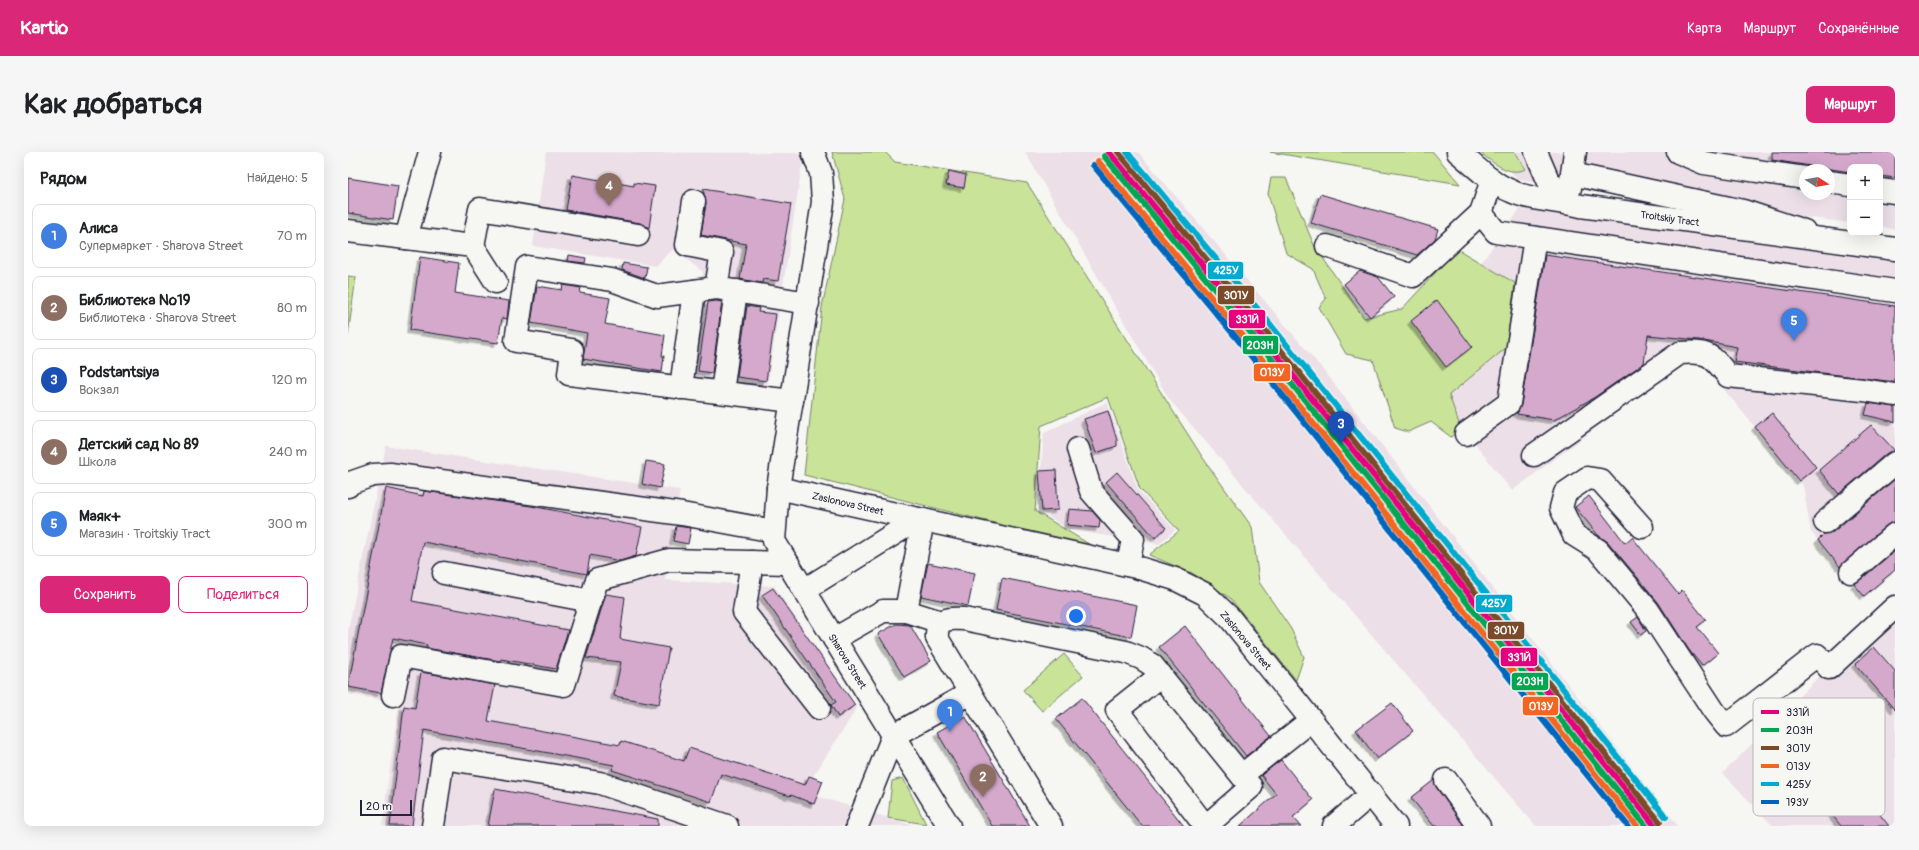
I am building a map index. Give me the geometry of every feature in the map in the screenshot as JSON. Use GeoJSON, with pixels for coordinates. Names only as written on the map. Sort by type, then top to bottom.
{"type":"FeatureCollection","features":[{"type":"Feature","properties":{"kind":"street"},"geometry":{"type":"LineString","coordinates":[[406,238],[430,152]]}},
{"type":"Feature","properties":{"kind":"street","name":"Sharova Street"},"geometry":{"type":"LineString","coordinates":[[813,152],[821,173],[823,202],[778,488],[774,541],[949,826]]}},
{"type":"Feature","properties":{"kind":"street","name":"Troitskiy Tract"},"geometry":{"type":"LineString","coordinates":[[1458,152],[1492,180],[1511,192],[1568,203],[1895,249]]}},
{"type":"Feature","properties":{"kind":"street"},"geometry":{"type":"LineString","coordinates":[[1536,152],[1548,180],[1568,203]]}},
{"type":"Feature","properties":{"kind":"street"},"geometry":{"type":"LineString","coordinates":[[1568,203],[1575,152]]}},
{"type":"Feature","properties":{"kind":"street"},"geometry":{"type":"LineString","coordinates":[[1678,152],[1704,163],[1799,177]]}},
{"type":"Feature","properties":{"kind":"street"},"geometry":{"type":"LineString","coordinates":[[1572,174],[1743,211],[1836,241]]}},
{"type":"Feature","properties":{"kind":"street"},"geometry":{"type":"LineString","coordinates":[[1327,246],[1412,276],[1481,212],[1492,180]]}},
{"type":"Feature","properties":{"kind":"street"},"geometry":{"type":"LineString","coordinates":[[1835,183],[1847,185]]}},
{"type":"Feature","properties":{"kind":"street"},"geometry":{"type":"LineString","coordinates":[[1883,190],[1895,192]]}},
{"type":"Feature","properties":{"kind":"street"},"geometry":{"type":"LineString","coordinates":[[694,201],[687,245],[722,252],[726,290],[722,392]]}},
{"type":"Feature","properties":{"kind":"street"},"geometry":{"type":"LineString","coordinates":[[496,282],[472,246],[480,209],[638,234]]}},
{"type":"Feature","properties":{"kind":"street"},"geometry":{"type":"LineString","coordinates":[[1481,212],[1496,232],[1895,291]]}},
{"type":"Feature","properties":{"kind":"street"},"geometry":{"type":"LineString","coordinates":[[348,231],[472,246]]}},
{"type":"Feature","properties":{"kind":"street"},"geometry":{"type":"LineString","coordinates":[[1466,434],[1509,403],[1535,238]]}},
{"type":"Feature","properties":{"kind":"street"},"geometry":{"type":"LineString","coordinates":[[792,401],[569,374],[572,350],[516,341],[527,267],[612,280],[657,296],[694,291],[726,290],[808,303]]}},
{"type":"Feature","properties":{"kind":"street"},"geometry":{"type":"LineString","coordinates":[[681,388],[694,291]]}},
{"type":"Feature","properties":{"kind":"street"},"geometry":{"type":"LineString","coordinates":[[1534,455],[1680,353],[1700,352],[1716,361],[1728,376],[1863,390],[1895,395]]}},
{"type":"Feature","properties":{"kind":"street"},"geometry":{"type":"LineString","coordinates":[[1078,449],[1091,491],[1133,539],[1128,566]]}},
{"type":"Feature","properties":{"kind":"street"},"geometry":{"type":"LineString","coordinates":[[1825,522],[1895,463]]}},
{"type":"Feature","properties":{"kind":"street"},"geometry":{"type":"LineString","coordinates":[[348,486],[350,483],[373,475],[390,474],[682,514],[774,531]]}},
{"type":"Feature","properties":{"kind":"street"},"geometry":{"type":"LineString","coordinates":[[1642,527],[1600,480],[1587,478],[1565,493],[1561,508],[1574,535],[1598,550],[1648,610],[1714,711],[1726,726],[1753,705]]}},
{"type":"Feature","properties":{"kind":"street","name":"Zaslonova Street"},"geometry":{"type":"LineString","coordinates":[[778,488],[1128,566],[1175,579],[1205,594],[1229,617],[1371,794],[1388,823]]}},
{"type":"Feature","properties":{"kind":"street"},"geometry":{"type":"LineString","coordinates":[[804,590],[920,520]]}},
{"type":"Feature","properties":{"kind":"street"},"geometry":{"type":"LineString","coordinates":[[906,611],[920,520]]}},
{"type":"Feature","properties":{"kind":"street"},"geometry":{"type":"LineString","coordinates":[[1850,572],[1895,534]]}},
{"type":"Feature","properties":{"kind":"street"},"geometry":{"type":"LineString","coordinates":[[393,695],[401,656],[564,685],[597,580],[669,560],[788,563]]}},
{"type":"Feature","properties":{"kind":"street"},"geometry":{"type":"LineString","coordinates":[[752,562],[744,612],[819,708]]}},
{"type":"Feature","properties":{"kind":"street"},"geometry":{"type":"LineString","coordinates":[[444,573],[591,600]]}},
{"type":"Feature","properties":{"kind":"street"},"geometry":{"type":"LineString","coordinates":[[1762,698],[1817,655],[1829,668],[1895,607]]}},
{"type":"Feature","properties":{"kind":"street"},"geometry":{"type":"LineString","coordinates":[[834,639],[883,611],[906,611],[941,622],[949,619],[964,619],[1126,652],[1141,658],[1152,665],[1161,675],[1251,787],[1206,826],[1117,710],[1161,675]]}},
{"type":"Feature","properties":{"kind":"street"},"geometry":{"type":"LineString","coordinates":[[941,622],[937,630],[937,638],[1051,826]]}},
{"type":"Feature","properties":{"kind":"street"},"geometry":{"type":"LineString","coordinates":[[857,826],[894,736],[970,693]]}},
{"type":"Feature","properties":{"kind":"street"},"geometry":{"type":"LineString","coordinates":[[1242,775],[1311,720]]}},
{"type":"Feature","properties":{"kind":"street"},"geometry":{"type":"LineString","coordinates":[[433,826],[442,758],[600,783],[727,826]]}},
{"type":"Feature","properties":{"kind":"street"},"geometry":{"type":"LineString","coordinates":[[1446,780],[1479,826]]}},
{"type":"Feature","properties":{"kind":"street"},"geometry":{"type":"LineString","coordinates":[[1334,826],[1371,794]]}},
{"type":"Feature","properties":{"kind":"shaded area"},"geometry":{"type":"Polygon","coordinates":[[[546,152],[804,153],[767,386],[688,375],[703,272],[673,249],[656,266],[533,246],[546,152]]]}},
{"type":"Feature","properties":{"kind":"shaded area"},"geometry":{"type":"Polygon","coordinates":[[[1025,152],[1138,152],[1325,372],[1678,826],[1536,826],[1169,399],[1025,152]]]}},
{"type":"Feature","properties":{"kind":"shaded area"},"geometry":{"type":"Polygon","coordinates":[[[1492,152],[1895,152],[1895,229],[1883,227],[1883,164],[1847,164],[1847,223],[1518,179],[1492,152]]]}},
{"type":"Feature","properties":{"kind":"shaded area"},"geometry":{"type":"Polygon","coordinates":[[[1520,209],[1895,262],[1895,570],[1864,596],[1811,532],[1803,485],[1702,363],[1686,360],[1512,491],[1436,393],[1524,310],[1481,263],[1520,209]]]}},
{"type":"Feature","properties":{"kind":"shaded area"},"geometry":{"type":"Polygon","coordinates":[[[1107,402],[1138,490],[1175,530],[1159,544],[1070,530],[1038,510],[1044,433],[1107,402]]]}},
{"type":"Feature","properties":{"kind":"shaded area"},"geometry":{"type":"Polygon","coordinates":[[[386,446],[680,490],[665,580],[774,586],[857,708],[803,792],[915,826],[382,826],[399,703],[348,694],[348,630],[386,446]]]}},
{"type":"Feature","properties":{"kind":"shaded area"},"geometry":{"type":"Polygon","coordinates":[[[1895,600],[1895,826],[1773,826],[1764,816],[1885,816],[1885,698],[1798,698],[1895,600]]]}},
{"type":"Feature","properties":{"kind":"shaded area"},"geometry":{"type":"Polygon","coordinates":[[[1753,743],[1753,805],[1723,773],[1753,743]]]}},
{"type":"Feature","properties":{"kind":"green space"},"geometry":{"type":"Polygon","coordinates":[[[832,152],[885,152],[895,162],[1027,183],[1203,458],[1252,527],[1259,582],[1291,629],[1304,657],[1296,680],[1230,598],[1192,573],[1149,555],[1179,531],[1140,489],[1108,397],[1041,426],[1035,511],[1097,549],[804,475],[822,307],[845,199],[832,152]]]}},
{"type":"Feature","properties":{"kind":"green space"},"geometry":{"type":"Polygon","coordinates":[[[1270,152],[1433,152],[1460,184],[1270,152]]]}},
{"type":"Feature","properties":{"kind":"green space"},"geometry":{"type":"Polygon","coordinates":[[[1479,152],[1514,152],[1526,169],[1519,171],[1507,170],[1495,164],[1479,152]]]}},
{"type":"Feature","properties":{"kind":"green space"},"geometry":{"type":"Polygon","coordinates":[[[1271,178],[1286,178],[1314,245],[1364,318],[1402,309],[1457,249],[1515,283],[1506,348],[1449,395],[1461,429],[1451,437],[1431,422],[1408,432],[1395,428],[1373,360],[1346,354],[1319,307],[1326,299],[1313,269],[1286,253],[1268,194],[1271,178]]]}},
{"type":"Feature","properties":{"kind":"green space"},"geometry":{"type":"Polygon","coordinates":[[[348,276],[356,277],[348,335],[348,276]]]}},
{"type":"Feature","properties":{"kind":"green space"},"geometry":{"type":"Polygon","coordinates":[[[1064,654],[1083,676],[1042,711],[1023,690],[1064,654]]]}},
{"type":"Feature","properties":{"kind":"green space"},"geometry":{"type":"Polygon","coordinates":[[[903,778],[926,824],[888,818],[892,781],[903,778]]]}},
{"type":"Feature","properties":{"kind":"building"},"geometry":{"type":"Polygon","coordinates":[[[1772,152],[1895,152],[1895,178],[1883,176],[1883,164],[1847,164],[1847,172],[1835,170],[1835,164],[1799,164],[1772,160],[1772,152]]]}},
{"type":"Feature","properties":{"kind":"building"},"geometry":{"type":"Polygon","coordinates":[[[949,171],[966,175],[964,188],[946,185],[949,171]]]}},
{"type":"Feature","properties":{"kind":"building"},"geometry":{"type":"Polygon","coordinates":[[[572,175],[634,186],[634,183],[655,186],[649,228],[640,223],[566,210],[572,175]]]}},
{"type":"Feature","properties":{"kind":"building"},"geometry":{"type":"Polygon","coordinates":[[[348,178],[398,186],[393,220],[348,213],[348,178]]]}},
{"type":"Feature","properties":{"kind":"building"},"geometry":{"type":"Polygon","coordinates":[[[703,189],[791,204],[778,281],[763,279],[762,283],[740,279],[746,244],[701,235],[706,203],[703,189]]]}},
{"type":"Feature","properties":{"kind":"building"},"geometry":{"type":"Polygon","coordinates":[[[1320,194],[1438,229],[1435,239],[1417,255],[1311,223],[1320,194]]]}},
{"type":"Feature","properties":{"kind":"building"},"geometry":{"type":"Polygon","coordinates":[[[569,255],[586,258],[585,263],[568,261],[569,255]]]}},
{"type":"Feature","properties":{"kind":"building"},"geometry":{"type":"Polygon","coordinates":[[[1545,255],[1895,306],[1895,382],[1734,362],[1737,347],[1699,340],[1648,335],[1644,363],[1595,397],[1554,420],[1517,414],[1521,405],[1545,255]]]}},
{"type":"Feature","properties":{"kind":"building"},"geometry":{"type":"Polygon","coordinates":[[[420,257],[459,263],[455,293],[509,301],[507,319],[502,318],[498,343],[410,330],[420,257]]]}},
{"type":"Feature","properties":{"kind":"building"},"geometry":{"type":"Polygon","coordinates":[[[623,263],[647,267],[645,278],[622,270],[623,263]]]}},
{"type":"Feature","properties":{"kind":"building"},"geometry":{"type":"Polygon","coordinates":[[[1360,271],[1378,277],[1394,297],[1370,317],[1344,284],[1360,271]]]}},
{"type":"Feature","properties":{"kind":"building"},"geometry":{"type":"Polygon","coordinates":[[[563,285],[581,288],[580,293],[610,298],[605,324],[665,335],[662,356],[664,356],[662,372],[583,359],[587,333],[531,323],[537,286],[562,290],[563,285]]]}},
{"type":"Feature","properties":{"kind":"building"},"geometry":{"type":"Polygon","coordinates":[[[1437,300],[1472,347],[1446,367],[1411,321],[1437,300]]]}},
{"type":"Feature","properties":{"kind":"building"},"geometry":{"type":"Polygon","coordinates":[[[708,302],[722,302],[712,373],[698,371],[708,302]]]}},
{"type":"Feature","properties":{"kind":"building"},"geometry":{"type":"Polygon","coordinates":[[[747,306],[759,308],[758,312],[776,314],[766,381],[737,377],[747,306]]]}},
{"type":"Feature","properties":{"kind":"building"},"geometry":{"type":"Polygon","coordinates":[[[1868,403],[1895,407],[1895,422],[1865,415],[1868,403]]]}},
{"type":"Feature","properties":{"kind":"building"},"geometry":{"type":"Polygon","coordinates":[[[1108,411],[1117,440],[1117,446],[1096,453],[1084,419],[1108,411]]]}},
{"type":"Feature","properties":{"kind":"building"},"geometry":{"type":"Polygon","coordinates":[[[1772,413],[1816,467],[1799,481],[1755,427],[1772,413]]]}},
{"type":"Feature","properties":{"kind":"building"},"geometry":{"type":"Polygon","coordinates":[[[1871,425],[1895,451],[1887,453],[1839,494],[1819,470],[1871,425]]]}},
{"type":"Feature","properties":{"kind":"building"},"geometry":{"type":"Polygon","coordinates":[[[646,461],[665,464],[660,488],[642,484],[646,461]]]}},
{"type":"Feature","properties":{"kind":"building"},"geometry":{"type":"Polygon","coordinates":[[[1056,470],[1058,510],[1042,511],[1039,471],[1056,470]]]}},
{"type":"Feature","properties":{"kind":"building"},"geometry":{"type":"Polygon","coordinates":[[[1117,472],[1166,528],[1155,538],[1106,482],[1117,472]]]}},
{"type":"Feature","properties":{"kind":"building"},"geometry":{"type":"Polygon","coordinates":[[[1895,479],[1895,522],[1887,525],[1840,567],[1818,540],[1824,534],[1833,532],[1895,479]]]}},
{"type":"Feature","properties":{"kind":"building"},"geometry":{"type":"Polygon","coordinates":[[[386,488],[423,496],[424,491],[531,506],[642,527],[636,556],[620,561],[590,555],[587,574],[423,542],[412,601],[568,630],[556,669],[426,648],[427,645],[393,638],[381,693],[348,687],[386,488]]]}},
{"type":"Feature","properties":{"kind":"building"},"geometry":{"type":"Polygon","coordinates":[[[1589,496],[1625,543],[1632,537],[1678,594],[1682,590],[1706,620],[1697,627],[1718,653],[1702,666],[1689,650],[1658,602],[1608,542],[1598,535],[1575,507],[1589,496]]]}},
{"type":"Feature","properties":{"kind":"building"},"geometry":{"type":"Polygon","coordinates":[[[1069,509],[1092,511],[1100,520],[1099,528],[1067,525],[1069,509]]]}},
{"type":"Feature","properties":{"kind":"building"},"geometry":{"type":"Polygon","coordinates":[[[676,526],[691,528],[688,544],[673,541],[676,526]]]}},
{"type":"Feature","properties":{"kind":"building"},"geometry":{"type":"Polygon","coordinates":[[[1895,551],[1895,570],[1864,596],[1854,584],[1895,551]]]}},
{"type":"Feature","properties":{"kind":"building"},"geometry":{"type":"Polygon","coordinates":[[[928,563],[975,573],[968,606],[921,596],[928,563]]]}},
{"type":"Feature","properties":{"kind":"building"},"geometry":{"type":"Polygon","coordinates":[[[1002,578],[1137,605],[1131,637],[996,610],[1002,578]]]}},
{"type":"Feature","properties":{"kind":"building"},"geometry":{"type":"Polygon","coordinates":[[[773,588],[855,705],[838,717],[831,705],[836,702],[762,595],[773,588]]]}},
{"type":"Feature","properties":{"kind":"building"},"geometry":{"type":"Polygon","coordinates":[[[606,594],[625,597],[620,639],[669,648],[659,704],[614,696],[621,662],[586,658],[606,594]]]}},
{"type":"Feature","properties":{"kind":"building"},"geometry":{"type":"Polygon","coordinates":[[[1638,617],[1646,631],[1641,635],[1631,622],[1638,617]]]}},
{"type":"Feature","properties":{"kind":"building"},"geometry":{"type":"Polygon","coordinates":[[[896,624],[910,625],[931,661],[904,677],[878,634],[896,624]]]}},
{"type":"Feature","properties":{"kind":"building"},"geometry":{"type":"Polygon","coordinates":[[[1185,626],[1271,736],[1246,756],[1159,647],[1185,626]]]}},
{"type":"Feature","properties":{"kind":"building"},"geometry":{"type":"Polygon","coordinates":[[[1874,647],[1895,671],[1895,710],[1885,698],[1855,664],[1874,647]]]}},
{"type":"Feature","properties":{"kind":"building"},"geometry":{"type":"Polygon","coordinates":[[[421,672],[495,685],[488,721],[620,745],[621,741],[684,761],[689,748],[805,785],[809,776],[823,781],[814,804],[791,795],[790,796],[721,774],[711,802],[612,770],[614,765],[424,730],[412,826],[390,826],[404,706],[415,708],[421,672]]]}},
{"type":"Feature","properties":{"kind":"building"},"geometry":{"type":"Polygon","coordinates":[[[1082,698],[1184,826],[1142,826],[1056,719],[1082,698]]]}},
{"type":"Feature","properties":{"kind":"building"},"geometry":{"type":"Polygon","coordinates":[[[1392,703],[1413,731],[1377,759],[1356,730],[1392,703]]]}},
{"type":"Feature","properties":{"kind":"building"},"geometry":{"type":"Polygon","coordinates":[[[965,716],[1030,826],[992,826],[937,732],[965,716]]]}},
{"type":"Feature","properties":{"kind":"building"},"geometry":{"type":"Polygon","coordinates":[[[1281,760],[1313,800],[1293,817],[1301,826],[1240,826],[1276,794],[1261,775],[1281,760]]]}},
{"type":"Feature","properties":{"kind":"building"},"geometry":{"type":"Polygon","coordinates":[[[1434,780],[1436,787],[1464,826],[1434,826],[1411,798],[1434,780]]]}},
{"type":"Feature","properties":{"kind":"building"},"geometry":{"type":"Polygon","coordinates":[[[495,789],[658,819],[658,826],[488,826],[495,789]]]}},
{"type":"Feature","properties":{"kind":"building"},"geometry":{"type":"Polygon","coordinates":[[[1833,816],[1881,816],[1889,826],[1841,826],[1833,816]]]}},
{"type":"Feature","properties":{"kind":"transit line","name":"331Й"},"geometry":{"type":"LineString","coordinates":[[1109,152],[1255,328],[1655,826]]}},
{"type":"Feature","properties":{"kind":"transit line","name":"301У"},"geometry":{"type":"LineString","coordinates":[[1118,152],[1260,324],[1660,822]]}},
{"type":"Feature","properties":{"kind":"transit line","name":"425У"},"geometry":{"type":"LineString","coordinates":[[1127,152],[1266,319],[1666,817]]}},
{"type":"Feature","properties":{"kind":"transit line","name":"203Н"},"geometry":{"type":"LineString","coordinates":[[1104,156],[1250,332],[1646,826]]}},
{"type":"Feature","properties":{"kind":"transit line","name":"013У"},"geometry":{"type":"LineString","coordinates":[[1098,161],[1244,337],[1637,826]]}},
{"type":"Feature","properties":{"kind":"transit line","name":"193У"},"geometry":{"type":"LineString","coordinates":[[1093,165],[1239,341],[1628,826]]}},
{"type":"Feature","properties":{"kind":"place","name":"Детский сад № 89"},"geometry":{"type":"Point","coordinates":[609,206]}},
{"type":"Feature","properties":{"kind":"place","name":"Маяк+"},"geometry":{"type":"Point","coordinates":[1794,341]}},
{"type":"Feature","properties":{"kind":"place","name":"Podstantsiya"},"geometry":{"type":"Point","coordinates":[1341,444]}},
{"type":"Feature","properties":{"kind":"place","name":"Алиса"},"geometry":{"type":"Point","coordinates":[950,732]}},
{"type":"Feature","properties":{"kind":"place","name":"Библиотека №19"},"geometry":{"type":"Point","coordinates":[983,797]}}]}
